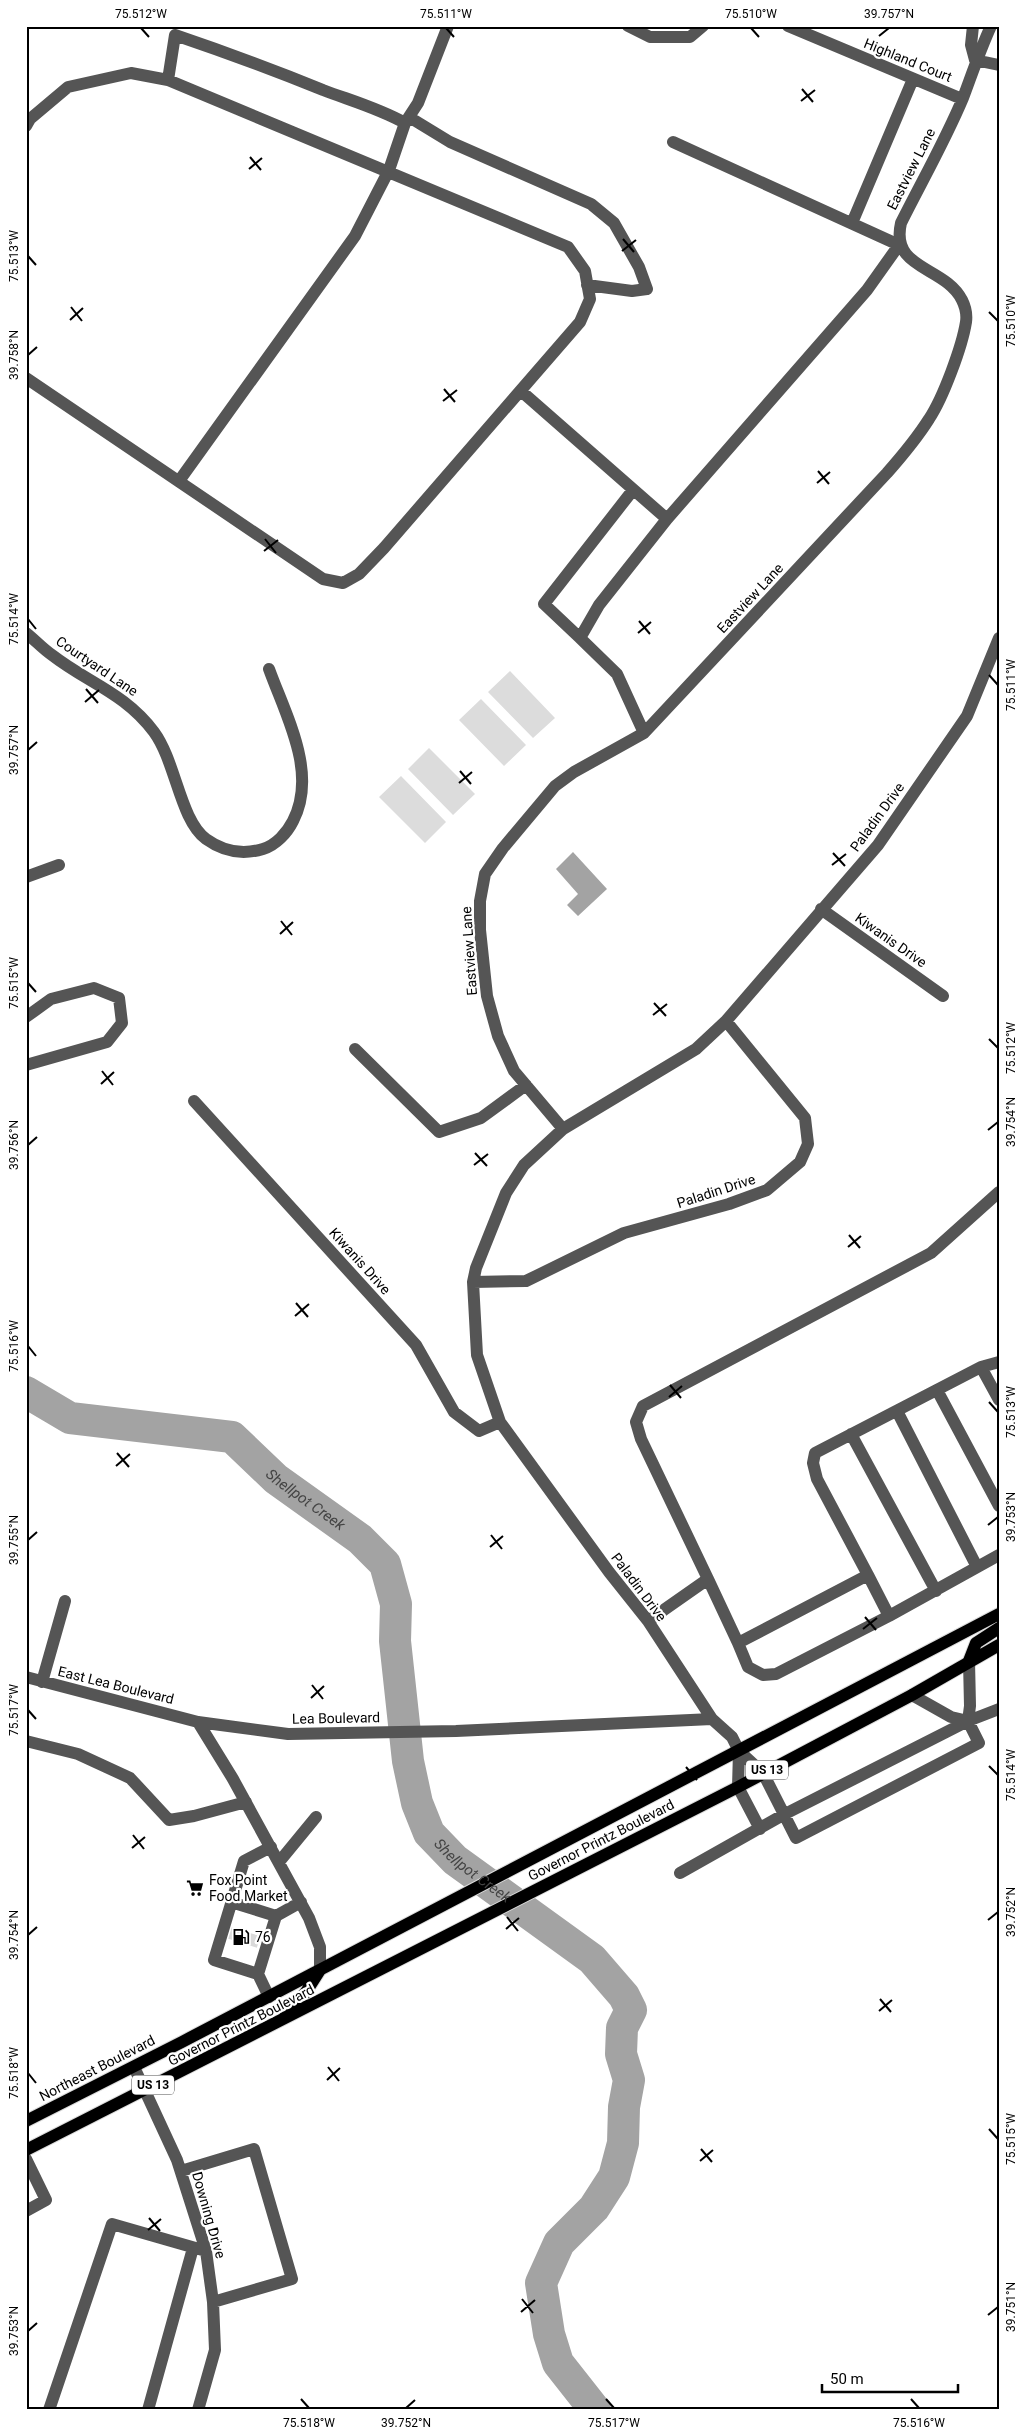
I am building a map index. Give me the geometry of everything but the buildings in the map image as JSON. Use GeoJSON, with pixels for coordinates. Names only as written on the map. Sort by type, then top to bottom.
{"type":"FeatureCollection","features":[{"type":"Feature","properties":{"kind":"main road","name":"Governor Printz Boulevard"},"geometry":{"type":"LineString","coordinates":[[182,2042],[999,1614]]}},
{"type":"Feature","properties":{"kind":"main road"},"geometry":{"type":"LineString","coordinates":[[969,1661],[976,1643],[999,1628]]}},
{"type":"Feature","properties":{"kind":"main road","name":"Governor Printz Boulevard"},"geometry":{"type":"LineString","coordinates":[[26,2150],[281,2022],[738,1787],[912,1695],[999,1644]]}},
{"type":"Feature","properties":{"kind":"main road"},"geometry":{"type":"LineString","coordinates":[[281,2022],[306,1992],[320,1970]]}},
{"type":"Feature","properties":{"kind":"main road","name":"Northeast Boulevard"},"geometry":{"type":"LineString","coordinates":[[26,2121],[182,2042]]}},
{"type":"Feature","properties":{"kind":"street"},"geometry":{"type":"LineString","coordinates":[[179,481],[355,236],[389,170],[407,120],[418,103],[448,26]]}},
{"type":"Feature","properties":{"kind":"street"},"geometry":{"type":"LineString","coordinates":[[628,26],[650,37],[690,37],[703,26]]}},
{"type":"Feature","properties":{"kind":"street","name":"Highland Court"},"geometry":{"type":"LineString","coordinates":[[788,26],[962,99]]}},
{"type":"Feature","properties":{"kind":"street","name":"Eastview Lane"},"geometry":{"type":"LineString","coordinates":[[973,26],[971,45],[975,60]]}},
{"type":"Feature","properties":{"kind":"street","name":"Eastview Lane"},"geometry":{"type":"LineString","coordinates":[[563,1129],[514,1071],[501,1047],[487,996],[480,930],[480,901],[485,874],[502,848],[555,786],[574,772],[644,733],[887,473],[913,444],[931,417],[954,359],[966,321],[966,310],[962,298],[953,289],[934,273],[916,264],[899,245],[901,223],[932,164],[962,99],[975,60],[991,26]]}},
{"type":"Feature","properties":{"kind":"street"},"geometry":{"type":"LineString","coordinates":[[168,80],[175,35],[281,72],[345,98],[378,108],[591,204],[614,223],[639,267],[647,289],[632,291],[588,285]]}},
{"type":"Feature","properties":{"kind":"street"},"geometry":{"type":"LineString","coordinates":[[975,60],[999,65]]}},
{"type":"Feature","properties":{"kind":"street"},"geometry":{"type":"LineString","coordinates":[[26,126],[30,119],[68,87],[131,73],[168,80],[330,149],[389,170],[568,247],[585,272],[590,299],[580,322],[384,548],[359,574],[343,583],[323,579],[26,378]]}},
{"type":"Feature","properties":{"kind":"street"},"geometry":{"type":"LineString","coordinates":[[852,223],[913,79]]}},
{"type":"Feature","properties":{"kind":"street"},"geometry":{"type":"LineString","coordinates":[[580,638],[600,605],[667,519],[867,290],[899,245],[673,142]]}},
{"type":"Feature","properties":{"kind":"street"},"geometry":{"type":"LineString","coordinates":[[520,391],[667,519]]}},
{"type":"Feature","properties":{"kind":"street"},"geometry":{"type":"LineString","coordinates":[[632,490],[544,604],[617,674],[644,733]]}},
{"type":"Feature","properties":{"kind":"street","name":"Courtyard Lane"},"geometry":{"type":"LineString","coordinates":[[26,633],[52,656],[125,701],[138,714],[167,751],[191,821],[198,832],[220,847],[234,852],[250,852],[267,847],[280,839],[290,828],[299,810],[303,791],[302,772],[296,746],[269,669]]}},
{"type":"Feature","properties":{"kind":"street","name":"Paladin Drive"},"geometry":{"type":"LineString","coordinates":[[712,1719],[648,1621],[609,1572],[500,1422],[477,1355],[473,1282],[476,1268],[506,1193],[524,1165],[563,1129],[696,1049],[726,1021],[878,845],[962,724],[994,664],[999,638]]}},
{"type":"Feature","properties":{"kind":"street"},"geometry":{"type":"LineString","coordinates":[[26,877],[59,865]]}},
{"type":"Feature","properties":{"kind":"street","name":"Kiwanis Drive"},"geometry":{"type":"LineString","coordinates":[[821,909],[943,996]]}},
{"type":"Feature","properties":{"kind":"street"},"geometry":{"type":"LineString","coordinates":[[26,1017],[51,998],[94,988],[119,998],[122,1023],[107,1042],[26,1065]]}},
{"type":"Feature","properties":{"kind":"street","name":"Paladin Drive"},"geometry":{"type":"LineString","coordinates":[[473,1282],[526,1281],[624,1233],[721,1206],[767,1190],[800,1162],[808,1144],[806,1118],[726,1021]]}},
{"type":"Feature","properties":{"kind":"street"},"geometry":{"type":"LineString","coordinates":[[355,1050],[439,1132],[481,1118],[526,1085]]}},
{"type":"Feature","properties":{"kind":"street","name":"Kiwanis Drive"},"geometry":{"type":"LineString","coordinates":[[194,1101],[416,1345],[454,1412],[479,1431],[500,1422]]}},
{"type":"Feature","properties":{"kind":"street"},"geometry":{"type":"LineString","coordinates":[[999,1192],[931,1253],[644,1406],[636,1422],[641,1439],[748,1667],[763,1674],[776,1674],[936,1591],[999,1555]]}},
{"type":"Feature","properties":{"kind":"street"},"geometry":{"type":"LineString","coordinates":[[889,1616],[818,1479],[813,1462],[815,1453],[981,1367],[999,1362]]}},
{"type":"Feature","properties":{"kind":"street"},"geometry":{"type":"LineString","coordinates":[[981,1367],[999,1400]]}},
{"type":"Feature","properties":{"kind":"street"},"geometry":{"type":"LineString","coordinates":[[937,1390],[999,1506]]}},
{"type":"Feature","properties":{"kind":"street"},"geometry":{"type":"LineString","coordinates":[[897,1411],[978,1568]]}},
{"type":"Feature","properties":{"kind":"street"},"geometry":{"type":"LineString","coordinates":[[851,1434],[936,1591]]}},
{"type":"Feature","properties":{"kind":"street"},"geometry":{"type":"LineString","coordinates":[[738,1643],[868,1575]]}},
{"type":"Feature","properties":{"kind":"street"},"geometry":{"type":"LineString","coordinates":[[648,1621],[708,1579]]}},
{"type":"Feature","properties":{"kind":"street"},"geometry":{"type":"LineString","coordinates":[[42,1682],[65,1601]]}},
{"type":"Feature","properties":{"kind":"street"},"geometry":{"type":"LineString","coordinates":[[712,1719],[732,1737],[739,1751],[763,1773],[796,1838],[979,1742],[968,1722],[970,1706],[969,1661]]}},
{"type":"Feature","properties":{"kind":"street","name":"East Lea Boulevard"},"geometry":{"type":"LineString","coordinates":[[26,1678],[198,1722]]}},
{"type":"Feature","properties":{"kind":"street"},"geometry":{"type":"LineString","coordinates":[[912,1695],[951,1716],[968,1722]]}},
{"type":"Feature","properties":{"kind":"street"},"geometry":{"type":"LineString","coordinates":[[680,1873],[783,1815],[968,1722],[999,1709]]}},
{"type":"Feature","properties":{"kind":"street","name":"Lea Boulevard"},"geometry":{"type":"LineString","coordinates":[[198,1722],[288,1734],[456,1732],[712,1719]]}},
{"type":"Feature","properties":{"kind":"street"},"geometry":{"type":"LineString","coordinates":[[198,1722],[246,1802],[300,1902],[320,1947],[320,1970]]}},
{"type":"Feature","properties":{"kind":"street"},"geometry":{"type":"LineString","coordinates":[[26,1741],[78,1754],[130,1778],[169,1820],[194,1816],[246,1802]]}},
{"type":"Feature","properties":{"kind":"street"},"geometry":{"type":"LineString","coordinates":[[739,1751],[738,1787],[760,1829]]}},
{"type":"Feature","properties":{"kind":"street"},"geometry":{"type":"LineString","coordinates":[[279,1862],[316,1817]]}},
{"type":"Feature","properties":{"kind":"street"},"geometry":{"type":"LineString","coordinates":[[258,1974],[214,1960],[226,1932],[232,1902],[244,1861],[271,1847]]}},
{"type":"Feature","properties":{"kind":"street"},"geometry":{"type":"LineString","coordinates":[[232,1902],[276,1916]]}},
{"type":"Feature","properties":{"kind":"street"},"geometry":{"type":"LineString","coordinates":[[269,1997],[258,1974],[264,1943],[276,1916],[300,1902]]}},
{"type":"Feature","properties":{"kind":"street","name":"Downing Drive"},"geometry":{"type":"LineString","coordinates":[[134,2067],[181,2171],[213,2302],[215,2350],[198,2410]]}},
{"type":"Feature","properties":{"kind":"street"},"geometry":{"type":"LineString","coordinates":[[181,2171],[254,2149],[292,2279],[213,2302]]}},
{"type":"Feature","properties":{"kind":"street"},"geometry":{"type":"LineString","coordinates":[[26,2159],[46,2200],[26,2210]]}},
{"type":"Feature","properties":{"kind":"street"},"geometry":{"type":"LineString","coordinates":[[49,2410],[112,2224],[200,2250],[148,2410]]}},
{"type":"Feature","properties":{"kind":"shaded area"},"geometry":{"type":"Polygon","coordinates":[[[510,671],[555,718],[533,738],[488,692],[510,671]]]}},
{"type":"Feature","properties":{"kind":"shaded area"},"geometry":{"type":"Polygon","coordinates":[[[481,699],[526,745],[504,766],[459,720],[481,699]]]}},
{"type":"Feature","properties":{"kind":"shaded area"},"geometry":{"type":"Polygon","coordinates":[[[429,748],[475,794],[453,815],[408,769],[429,748]]]}},
{"type":"Feature","properties":{"kind":"shaded area"},"geometry":{"type":"Polygon","coordinates":[[[401,776],[446,822],[425,843],[379,797],[401,776]]]}},
{"type":"Feature","properties":{"kind":"shaded area"},"geometry":{"type":"Polygon","coordinates":[[[573,852],[607,889],[578,916],[567,905],[578,894],[556,869],[573,852]]]}},
{"type":"Feature","properties":{"kind":"waterway","name":"Shellpot Creek"},"geometry":{"type":"LineString","coordinates":[[26,1392],[70,1418],[232,1437],[276,1479],[360,1539],[385,1564],[396,1604],[395,1641],[408,1761],[417,1803],[429,1833],[455,1860],[592,1959],[624,1996],[631,2010],[622,2028],[621,2054],[629,2080],[624,2107],[623,2143],[614,2177],[594,2208],[559,2243],[541,2283],[549,2334],[558,2363],[595,2410]]}},
{"type":"Feature","properties":{"kind":"tunnel"},"geometry":{"type":"LineString","coordinates":[[230,1933],[262,1943]]}},
{"type":"Feature","properties":{"kind":"place","name":"Fox Point Food Market"},"geometry":{"type":"Point","coordinates":[195,1888]}},
{"type":"Feature","properties":{"kind":"place","name":"76"},"geometry":{"type":"Point","coordinates":[241,1937]}}]}
